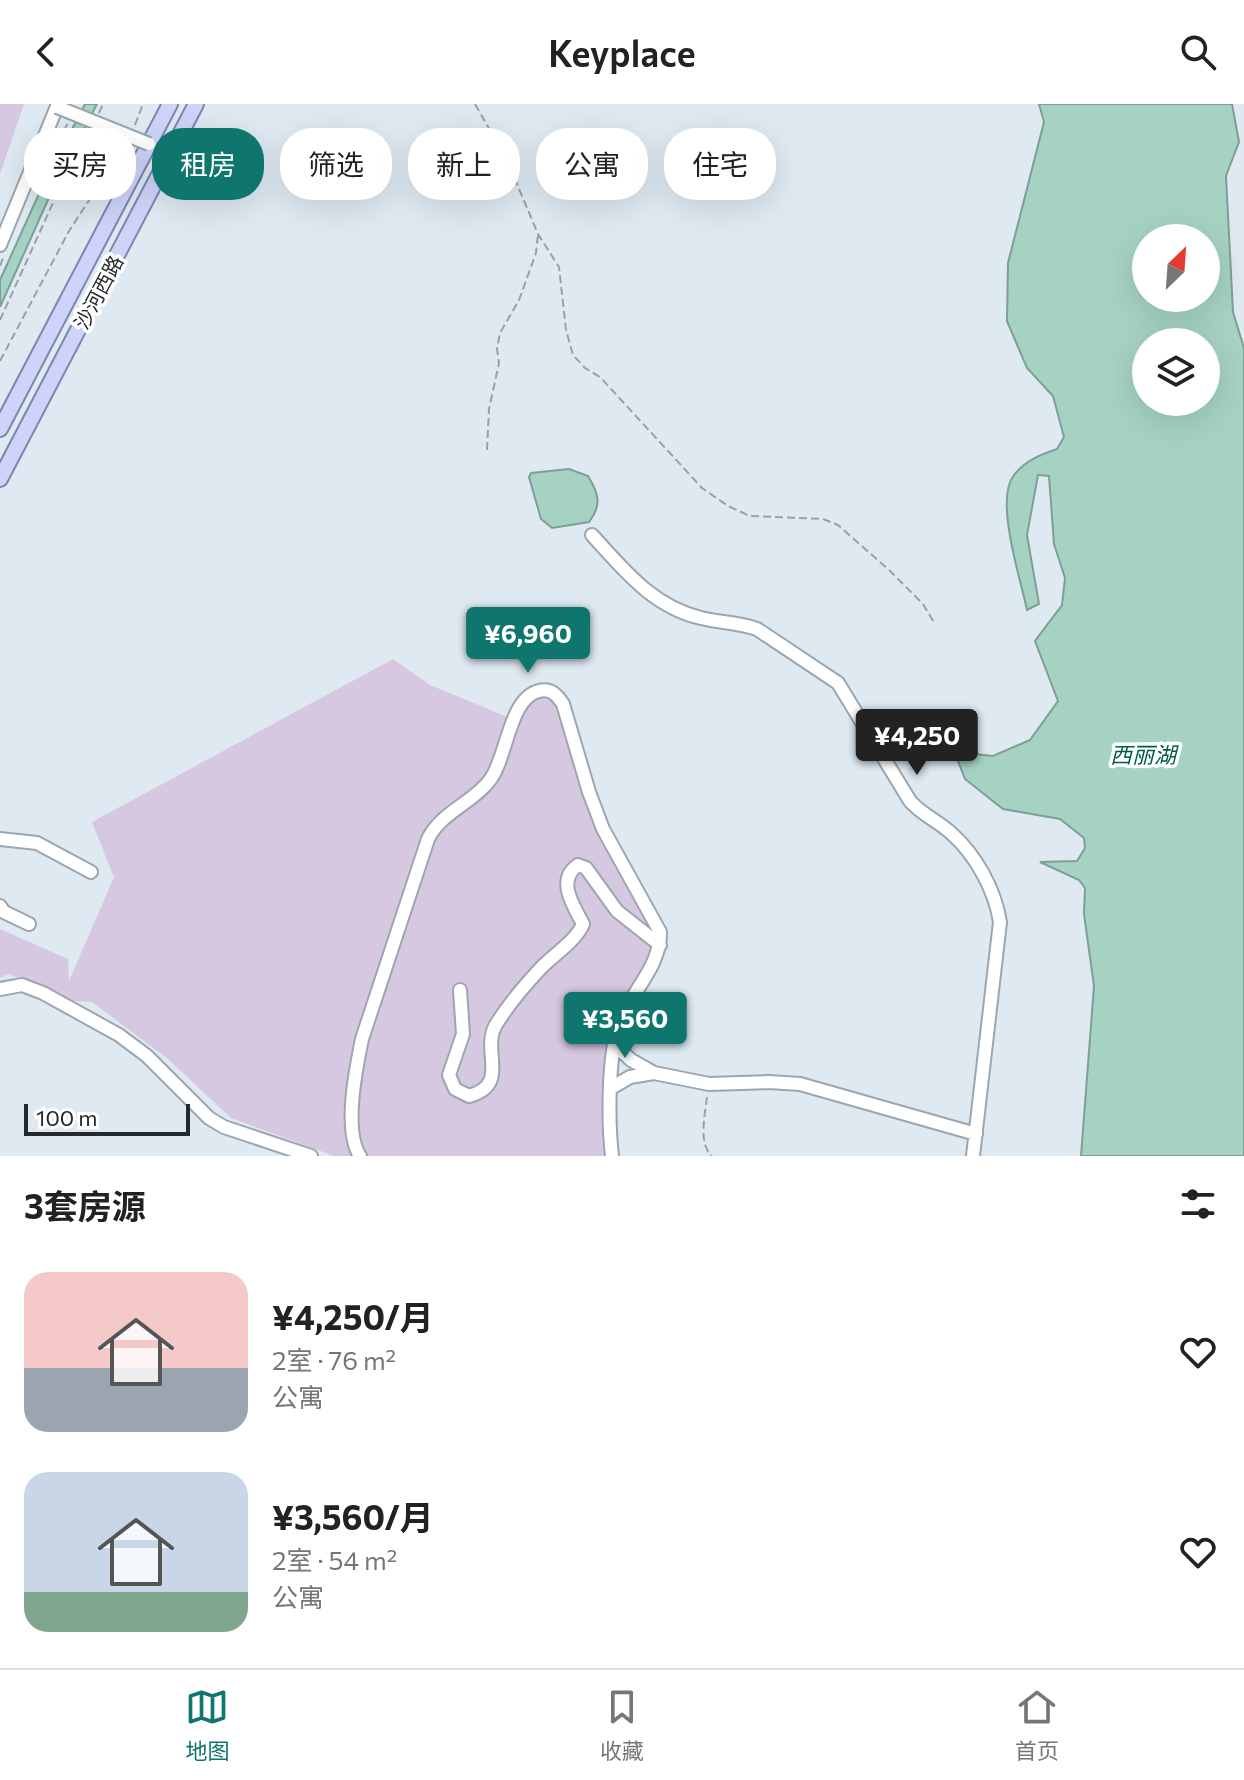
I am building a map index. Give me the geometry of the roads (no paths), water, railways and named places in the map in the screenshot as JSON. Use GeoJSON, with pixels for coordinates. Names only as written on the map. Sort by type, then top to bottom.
{"type":"FeatureCollection","features":[{"type":"Feature","properties":{"kind":"main road","name":"沙河西路"},"geometry":{"type":"LineString","coordinates":[[0,429],[170,104]]}},
{"type":"Feature","properties":{"kind":"main road","name":"沙河西路"},"geometry":{"type":"LineString","coordinates":[[0,479],[196,104]]}},
{"type":"Feature","properties":{"kind":"street"},"geometry":{"type":"LineString","coordinates":[[0,245],[58,106],[149,144]]}},
{"type":"Feature","properties":{"kind":"street"},"geometry":{"type":"LineString","coordinates":[[592,535],[637,583],[662,602],[700,618],[744,624],[757,629],[838,683],[910,801],[952,834],[979,867],[992,892],[1000,922],[973,1156]]}},
{"type":"Feature","properties":{"kind":"street"},"geometry":{"type":"LineString","coordinates":[[360,1156],[352,1134],[356,1072],[362,1039],[428,839],[434,827],[489,783],[498,768],[513,720],[525,699],[534,692],[546,689],[557,695],[563,704],[603,829],[660,932],[660,945],[654,961],[618,1029],[611,1088],[612,1156]]}},
{"type":"Feature","properties":{"kind":"street"},"geometry":{"type":"LineString","coordinates":[[0,839],[37,843],[91,872]]}},
{"type":"Feature","properties":{"kind":"street"},"geometry":{"type":"LineString","coordinates":[[460,990],[463,1034],[449,1075],[455,1089],[469,1096],[489,1084],[494,1072],[491,1033],[497,1022],[539,970],[579,933],[583,924],[568,897],[569,871],[578,865],[586,868],[617,911],[660,945]]}},
{"type":"Feature","properties":{"kind":"street"},"geometry":{"type":"LineString","coordinates":[[0,906],[4,912],[29,924]]}},
{"type":"Feature","properties":{"kind":"street"},"geometry":{"type":"LineString","coordinates":[[0,989],[22,985],[43,993],[119,1035],[147,1056],[209,1118],[224,1127],[311,1156]]}},
{"type":"Feature","properties":{"kind":"street"},"geometry":{"type":"LineString","coordinates":[[615,1045],[631,1060],[654,1073],[709,1084],[800,1084],[976,1134]]}},
{"type":"Feature","properties":{"kind":"street"},"geometry":{"type":"LineString","coordinates":[[611,1088],[630,1077],[654,1073]]}},
{"type":"Feature","properties":{"kind":"water"},"geometry":{"type":"Polygon","coordinates":[[[85,104],[97,104],[85,128],[73,128],[85,104]]]}},
{"type":"Feature","properties":{"kind":"water","name":"西丽湖"},"geometry":{"type":"Polygon","coordinates":[[[1039,104],[1232,104],[1239,142],[1226,176],[1233,312],[1244,348],[1244,1156],[1081,1156],[1094,986],[1084,914],[1085,888],[1079,880],[1040,862],[1077,861],[1085,848],[1084,838],[1060,819],[1003,809],[965,779],[954,751],[956,743],[975,754],[993,756],[1030,740],[1058,701],[1035,641],[1062,605],[1065,578],[1054,544],[1049,476],[1038,475],[1027,535],[1039,604],[1027,610],[1011,541],[1007,502],[1014,475],[1028,462],[1057,449],[1064,437],[1053,396],[1027,368],[1007,321],[1008,263],[1044,122],[1039,104]]]}},
{"type":"Feature","properties":{"kind":"water"},"geometry":{"type":"Polygon","coordinates":[[[36,200],[48,200],[0,307],[0,280],[36,200]]]}},
{"type":"Feature","properties":{"kind":"water"},"geometry":{"type":"Polygon","coordinates":[[[569,469],[588,476],[597,494],[596,510],[589,522],[552,528],[541,519],[529,477],[531,473],[569,469]]]}}]}
